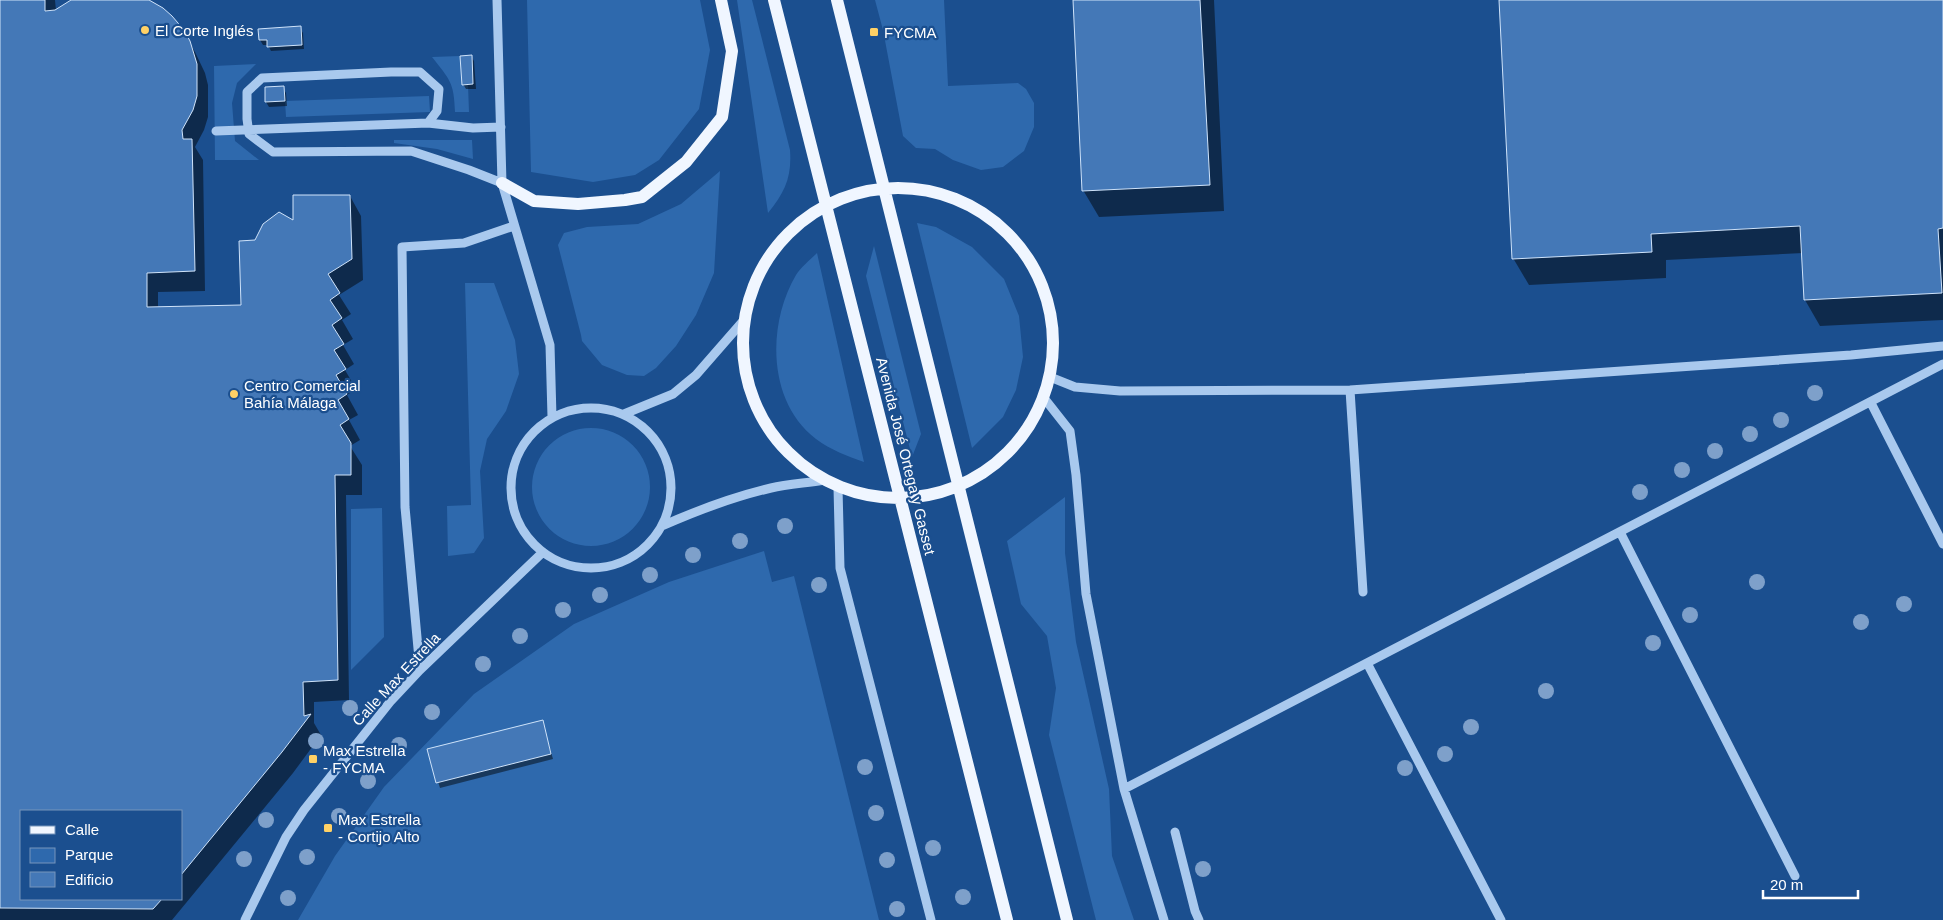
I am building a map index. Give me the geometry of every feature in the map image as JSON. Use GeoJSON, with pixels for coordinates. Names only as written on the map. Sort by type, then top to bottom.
{"type":"FeatureCollection","features":[{"type":"Feature","properties":{"kind":"main road"},"geometry":{"type":"LineString","coordinates":[[502,183],[534,201],[578,204],[625,200],[642,197],[686,162],[722,117],[732,51],[720,0]]}},
{"type":"Feature","properties":{"kind":"main road","name":"Avenida José Ortega y Gasset"},"geometry":{"type":"LineString","coordinates":[[774,0],[1007,920]]}},
{"type":"Feature","properties":{"kind":"main road"},"geometry":{"type":"LineString","coordinates":[[838,0],[1067,920]]}},
{"type":"Feature","properties":{"kind":"main road"},"geometry":{"type":"LineString","coordinates":[[885,187],[919,188],[946,194],[982,211],[1015,240],[1039,278],[1053,324],[1050,377],[1044,398],[1021,439],[998,462],[959,486],[928,495],[900,498],[874,497],[838,488],[797,461],[764,421],[746,373],[744,320],[756,279],[774,249],[798,223],[826,204],[855,193],[885,187]]}},
{"type":"Feature","properties":{"kind":"street"},"geometry":{"type":"LineString","coordinates":[[497,0],[502,183],[550,345],[552,416]]}},
{"type":"Feature","properties":{"kind":"street"},"geometry":{"type":"LineString","coordinates":[[428,123],[437,111],[439,88],[420,72],[262,78],[247,92],[249,134],[273,152],[411,151],[502,183]]}},
{"type":"Feature","properties":{"kind":"street"},"geometry":{"type":"LineString","coordinates":[[216,131],[428,123],[473,128],[501,127]]}},
{"type":"Feature","properties":{"kind":"street"},"geometry":{"type":"LineString","coordinates":[[420,670],[404,507],[402,247],[464,243],[514,226]]}},
{"type":"Feature","properties":{"kind":"street"},"geometry":{"type":"LineString","coordinates":[[624,414],[673,394],[696,375],[744,320]]}},
{"type":"Feature","properties":{"kind":"street"},"geometry":{"type":"LineString","coordinates":[[1050,377],[1075,387],[1120,391],[1350,390],[1842,356],[1943,346]]}},
{"type":"Feature","properties":{"kind":"street"},"geometry":{"type":"LineString","coordinates":[[1124,789],[1943,364]]}},
{"type":"Feature","properties":{"kind":"street"},"geometry":{"type":"LineString","coordinates":[[1350,390],[1362,592]]}},
{"type":"Feature","properties":{"kind":"street"},"geometry":{"type":"LineString","coordinates":[[1044,398],[1070,431],[1076,475],[1086,594],[1124,789],[1164,920]]}},
{"type":"Feature","properties":{"kind":"street"},"geometry":{"type":"LineString","coordinates":[[1871,403],[1943,544]]}},
{"type":"Feature","properties":{"kind":"street"},"geometry":{"type":"LineString","coordinates":[[588,406],[624,414],[646,426],[661,447],[671,473],[671,500],[662,526],[650,543],[634,556],[614,565],[594,568],[574,566],[554,559],[535,546],[521,527],[512,503],[511,478],[518,453],[532,432],[552,416],[588,406]]}},
{"type":"Feature","properties":{"kind":"street"},"geometry":{"type":"LineString","coordinates":[[662,526],[700,509],[736,497],[773,487],[824,480]]}},
{"type":"Feature","properties":{"kind":"street"},"geometry":{"type":"LineString","coordinates":[[838,488],[840,568],[931,920]]}},
{"type":"Feature","properties":{"kind":"street"},"geometry":{"type":"LineString","coordinates":[[1620,532],[1795,876]]}},
{"type":"Feature","properties":{"kind":"street","name":"Calle Max Estrella"},"geometry":{"type":"LineString","coordinates":[[245,920],[286,837],[304,810],[390,702],[420,670],[544,552]]}},
{"type":"Feature","properties":{"kind":"street"},"geometry":{"type":"LineString","coordinates":[[1367,663],[1501,920]]}},
{"type":"Feature","properties":{"kind":"street"},"geometry":{"type":"LineString","coordinates":[[1174,832],[1198,920]]}},
{"type":"Feature","properties":{"kind":"green space"},"geometry":{"type":"Polygon","coordinates":[[[527,0],[700,0],[710,50],[699,109],[659,160],[635,175],[593,182],[531,172],[527,0]]]}},
{"type":"Feature","properties":{"kind":"green space"},"geometry":{"type":"Polygon","coordinates":[[[737,0],[752,0],[790,150],[790,168],[786,184],[768,213],[737,0]]]}},
{"type":"Feature","properties":{"kind":"green space"},"geometry":{"type":"Polygon","coordinates":[[[875,0],[944,0],[948,86],[1018,83],[1026,89],[1034,103],[1034,127],[1024,151],[1003,167],[981,170],[953,160],[935,149],[916,148],[903,136],[883,30],[875,0]]]}},
{"type":"Feature","properties":{"kind":"green space"},"geometry":{"type":"Polygon","coordinates":[[[460,56],[462,84],[468,85],[469,112],[455,112],[454,94],[450,82],[432,57],[460,56]]]}},
{"type":"Feature","properties":{"kind":"green space"},"geometry":{"type":"Polygon","coordinates":[[[256,64],[237,83],[232,103],[235,141],[259,160],[215,160],[214,66],[256,64]]]}},
{"type":"Feature","properties":{"kind":"green space"},"geometry":{"type":"Polygon","coordinates":[[[429,96],[430,112],[286,117],[285,101],[429,96]]]}},
{"type":"Feature","properties":{"kind":"green space"},"geometry":{"type":"Polygon","coordinates":[[[394,140],[472,140],[473,159],[437,149],[394,143],[394,140]]]}},
{"type":"Feature","properties":{"kind":"green space"},"geometry":{"type":"Polygon","coordinates":[[[720,171],[714,273],[696,315],[676,346],[656,368],[644,376],[627,375],[602,365],[582,341],[558,245],[564,233],[587,227],[638,224],[681,204],[720,171]]]}},
{"type":"Feature","properties":{"kind":"green space"},"geometry":{"type":"Polygon","coordinates":[[[917,223],[936,227],[972,247],[1004,279],[1019,316],[1023,357],[1016,390],[1003,417],[972,448],[917,223]]]}},
{"type":"Feature","properties":{"kind":"green space"},"geometry":{"type":"Polygon","coordinates":[[[874,246],[921,434],[912,457],[866,276],[874,246]]]}},
{"type":"Feature","properties":{"kind":"green space"},"geometry":{"type":"Polygon","coordinates":[[[817,253],[864,462],[833,450],[816,439],[800,423],[788,405],[780,384],[777,362],[777,339],[780,316],[796,275],[817,253]]]}},
{"type":"Feature","properties":{"kind":"green space"},"geometry":{"type":"Polygon","coordinates":[[[465,283],[494,283],[515,340],[519,374],[506,411],[487,439],[480,471],[484,538],[474,553],[448,556],[447,506],[471,505],[465,283]]]}},
{"type":"Feature","properties":{"kind":"green space"},"geometry":{"type":"Polygon","coordinates":[[[591,428],[614,433],[633,445],[645,464],[650,487],[645,510],[633,529],[614,541],[591,546],[568,541],[549,529],[537,510],[532,487],[537,464],[549,445],[568,433],[591,428]]]}},
{"type":"Feature","properties":{"kind":"green space"},"geometry":{"type":"Polygon","coordinates":[[[1065,497],[1065,553],[1076,642],[1109,789],[1112,856],[1134,920],[1096,920],[1049,735],[1056,688],[1047,636],[1021,604],[1007,541],[1065,497]]]}},
{"type":"Feature","properties":{"kind":"green space"},"geometry":{"type":"Polygon","coordinates":[[[382,508],[384,637],[351,670],[351,509],[382,508]]]}},
{"type":"Feature","properties":{"kind":"green space"},"geometry":{"type":"Polygon","coordinates":[[[764,551],[772,582],[794,576],[879,920],[298,920],[335,856],[384,787],[474,694],[574,624],[669,582],[764,551]]]}},
{"type":"Feature","properties":{"kind":"building","name":"Centro Comercial Bahía Málaga"},"geometry":{"type":"Polygon","coordinates":[[[0,0],[45,0],[45,11],[55,10],[71,0],[149,0],[172,16],[184,30],[190,41],[197,64],[197,96],[193,110],[182,130],[183,139],[192,139],[195,271],[147,273],[147,307],[241,305],[239,241],[255,240],[263,224],[279,212],[293,220],[293,195],[350,195],[352,259],[328,274],[340,293],[330,300],[342,318],[332,325],[344,344],[334,350],[346,369],[336,375],[347,394],[338,400],[349,419],[340,425],[351,443],[351,475],[335,475],[338,680],[303,682],[304,716],[311,714],[182,874],[182,810],[20,810],[20,900],[161,900],[153,909],[0,908],[0,0]]]}},
{"type":"Feature","properties":{"kind":"building"},"geometry":{"type":"Polygon","coordinates":[[[1073,0],[1200,0],[1210,185],[1082,191],[1073,0]]]}},
{"type":"Feature","properties":{"kind":"building"},"geometry":{"type":"Polygon","coordinates":[[[1499,0],[1943,0],[1943,228],[1938,229],[1942,293],[1804,300],[1800,226],[1651,234],[1652,252],[1512,259],[1499,0]]]}},
{"type":"Feature","properties":{"kind":"building"},"geometry":{"type":"Polygon","coordinates":[[[301,26],[302,45],[267,47],[267,40],[259,40],[258,29],[301,26]]]}},
{"type":"Feature","properties":{"kind":"building"},"geometry":{"type":"Polygon","coordinates":[[[472,55],[473,84],[462,85],[460,56],[472,55]]]}},
{"type":"Feature","properties":{"kind":"building"},"geometry":{"type":"Polygon","coordinates":[[[284,86],[285,101],[265,102],[265,87],[284,86]]]}},
{"type":"Feature","properties":{"kind":"building"},"geometry":{"type":"Polygon","coordinates":[[[543,720],[551,754],[436,783],[427,749],[543,720]]]}},
{"type":"Feature","properties":{"kind":"place","name":"El Corte Inglés"},"geometry":{"type":"Point","coordinates":[145,30]}},
{"type":"Feature","properties":{"kind":"place","name":"FYCMA"},"geometry":{"type":"Point","coordinates":[874,32]}},
{"type":"Feature","properties":{"kind":"place","name":"Centro Comercial Bahía Málaga"},"geometry":{"type":"Point","coordinates":[234,394]}},
{"type":"Feature","properties":{"kind":"place","name":"Max Estrella - FYCMA"},"geometry":{"type":"Point","coordinates":[313,759]}},
{"type":"Feature","properties":{"kind":"place","name":"Max Estrella - Cortijo Alto"},"geometry":{"type":"Point","coordinates":[328,828]}}]}
